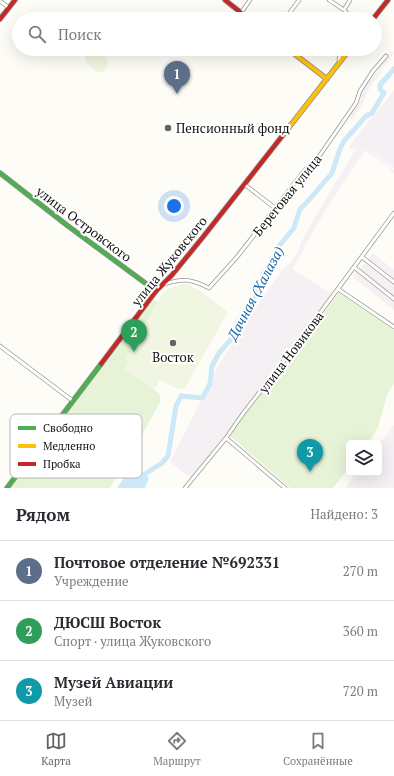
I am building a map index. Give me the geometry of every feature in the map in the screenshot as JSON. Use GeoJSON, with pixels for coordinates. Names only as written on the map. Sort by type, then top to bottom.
{"type":"FeatureCollection","features":[{"type":"Feature","properties":{"kind":"main road"},"geometry":{"type":"LineString","coordinates":[[0,19],[15,0]]}},
{"type":"Feature","properties":{"kind":"main road"},"geometry":{"type":"LineString","coordinates":[[225,0],[240,12]]}},
{"type":"Feature","properties":{"kind":"main road"},"geometry":{"type":"LineString","coordinates":[[379,12],[388,0]]}},
{"type":"Feature","properties":{"kind":"main road"},"geometry":{"type":"LineString","coordinates":[[297,56],[327,79]]}},
{"type":"Feature","properties":{"kind":"main road","name":"улица Жуковского"},"geometry":{"type":"LineString","coordinates":[[63,414],[156,291],[172,276],[344,56]]}},
{"type":"Feature","properties":{"kind":"main road","name":"улица Островского"},"geometry":{"type":"LineString","coordinates":[[0,173],[68,226],[156,291]]}},
{"type":"Feature","properties":{"kind":"main road","name":"улица Жуковского"},"geometry":{"type":"LineString","coordinates":[[7,488],[15,478]]}},
{"type":"Feature","properties":{"kind":"street"},"geometry":{"type":"LineString","coordinates":[[242,12],[250,0]]}},
{"type":"Feature","properties":{"kind":"street"},"geometry":{"type":"LineString","coordinates":[[290,12],[299,0]]}},
{"type":"Feature","properties":{"kind":"street"},"geometry":{"type":"LineString","coordinates":[[330,0],[344,10],[350,0]]}},
{"type":"Feature","properties":{"kind":"street"},"geometry":{"type":"LineString","coordinates":[[0,1],[9,8]]}},
{"type":"Feature","properties":{"kind":"street"},"geometry":{"type":"LineString","coordinates":[[339,63],[340,56]]}},
{"type":"Feature","properties":{"kind":"street","name":"Береговая улица"},"geometry":{"type":"LineString","coordinates":[[162,284],[178,280],[187,280],[209,288],[237,258],[305,170],[320,155],[356,103],[360,92],[372,71],[386,56]]}},
{"type":"Feature","properties":{"kind":"street"},"geometry":{"type":"LineString","coordinates":[[244,184],[275,208]]}},
{"type":"Feature","properties":{"kind":"street","name":"улица Новикова"},"geometry":{"type":"LineString","coordinates":[[185,488],[226,438],[242,414],[394,213]]}},
{"type":"Feature","properties":{"kind":"street"},"geometry":{"type":"LineString","coordinates":[[362,256],[394,282]]}},
{"type":"Feature","properties":{"kind":"street"},"geometry":{"type":"LineString","coordinates":[[354,267],[394,299]]}},
{"type":"Feature","properties":{"kind":"street"},"geometry":{"type":"LineString","coordinates":[[338,289],[394,327]]}},
{"type":"Feature","properties":{"kind":"street"},"geometry":{"type":"LineString","coordinates":[[0,346],[73,401]]}},
{"type":"Feature","properties":{"kind":"street"},"geometry":{"type":"LineString","coordinates":[[226,438],[285,488]]}},
{"type":"Feature","properties":{"kind":"shaded area"},"geometry":{"type":"Polygon","coordinates":[[[392,51],[394,53],[368,91],[353,119],[349,117],[358,103],[364,88],[392,51]]]}},
{"type":"Feature","properties":{"kind":"shaded area"},"geometry":{"type":"Polygon","coordinates":[[[394,90],[394,168],[367,147],[394,170],[394,173],[386,165],[365,150],[328,206],[292,269],[332,294],[299,342],[191,478],[170,462],[219,365],[251,314],[286,265],[288,266],[300,249],[300,244],[356,149],[352,149],[349,146],[394,90]]]}},
{"type":"Feature","properties":{"kind":"shaded area"},"geometry":{"type":"Polygon","coordinates":[[[373,253],[394,270],[394,310],[353,277],[373,253]]]}},
{"type":"Feature","properties":{"kind":"shaded area"},"geometry":{"type":"Polygon","coordinates":[[[394,425],[394,488],[345,488],[354,476],[382,476],[382,440],[394,425]]]}},
{"type":"Feature","properties":{"kind":"green space"},"geometry":{"type":"Polygon","coordinates":[[[85,56],[104,56],[107,60],[108,66],[103,72],[98,72],[86,62],[85,56]]]}},
{"type":"Feature","properties":{"kind":"green space","name":"Восток"},"geometry":{"type":"Polygon","coordinates":[[[183,284],[192,285],[192,287],[199,290],[228,312],[185,388],[178,389],[160,380],[156,387],[152,387],[125,369],[130,362],[126,359],[163,293],[171,288],[183,284]]]}},
{"type":"Feature","properties":{"kind":"green space"},"geometry":{"type":"Polygon","coordinates":[[[339,293],[394,330],[394,384],[387,395],[378,428],[370,440],[346,440],[346,472],[333,488],[290,488],[229,435],[339,293]]]}},
{"type":"Feature","properties":{"kind":"green space"},"geometry":{"type":"Polygon","coordinates":[[[153,300],[158,302],[126,359],[130,361],[125,369],[152,387],[159,394],[161,400],[142,435],[142,414],[66,414],[153,300]]]}},
{"type":"Feature","properties":{"kind":"green space"},"geometry":{"type":"Polygon","coordinates":[[[18,478],[116,478],[110,488],[10,488],[18,478]]]}},
{"type":"Feature","properties":{"kind":"water"},"geometry":{"type":"Polygon","coordinates":[[[142,473],[149,478],[145,488],[117,488],[124,478],[142,478],[142,473]]]}},
{"type":"Feature","properties":{"kind":"waterway","name":"Дачная (Халаза)"},"geometry":{"type":"LineString","coordinates":[[136,488],[145,474],[162,463],[168,456],[176,406],[181,396],[202,398],[210,384],[212,366],[219,353],[234,336],[237,323],[253,302],[262,281],[263,274],[278,252],[279,246],[294,228],[300,209],[332,173],[344,141],[366,116],[372,113],[384,93],[380,89],[380,85],[394,69]]}},
{"type":"Feature","properties":{"kind":"traffic: fast"},"geometry":{"type":"LineString","coordinates":[[0,173],[68,226],[156,291]]}},
{"type":"Feature","properties":{"kind":"traffic: fast"},"geometry":{"type":"LineString","coordinates":[[63,414],[101,364]]}},
{"type":"Feature","properties":{"kind":"traffic: fast"},"geometry":{"type":"LineString","coordinates":[[7,488],[15,478]]}},
{"type":"Feature","properties":{"kind":"traffic: slow"},"geometry":{"type":"LineString","coordinates":[[297,56],[327,79]]}},
{"type":"Feature","properties":{"kind":"traffic: slow"},"geometry":{"type":"LineString","coordinates":[[283,135],[345,56]]}},
{"type":"Feature","properties":{"kind":"traffic: jam"},"geometry":{"type":"LineString","coordinates":[[0,19],[15,0]]}},
{"type":"Feature","properties":{"kind":"traffic: jam"},"geometry":{"type":"LineString","coordinates":[[225,0],[240,12]]}},
{"type":"Feature","properties":{"kind":"traffic: jam"},"geometry":{"type":"LineString","coordinates":[[379,12],[388,0]]}},
{"type":"Feature","properties":{"kind":"traffic: jam"},"geometry":{"type":"LineString","coordinates":[[101,364],[156,291],[172,275],[203,237],[283,135]]}},
{"type":"Feature","properties":{"kind":"place","name":"Почтовое отделение №692331"},"geometry":{"type":"Point","coordinates":[177,94]}},
{"type":"Feature","properties":{"kind":"place","name":"Пенсионный фонд"},"geometry":{"type":"Point","coordinates":[168,128]}},
{"type":"Feature","properties":{"kind":"place","name":"Восток"},"geometry":{"type":"Point","coordinates":[173,343]}},
{"type":"Feature","properties":{"kind":"place","name":"ДЮСШ Восток"},"geometry":{"type":"Point","coordinates":[134,352]}},
{"type":"Feature","properties":{"kind":"place","name":"Музей Авиации"},"geometry":{"type":"Point","coordinates":[310,472]}}]}
